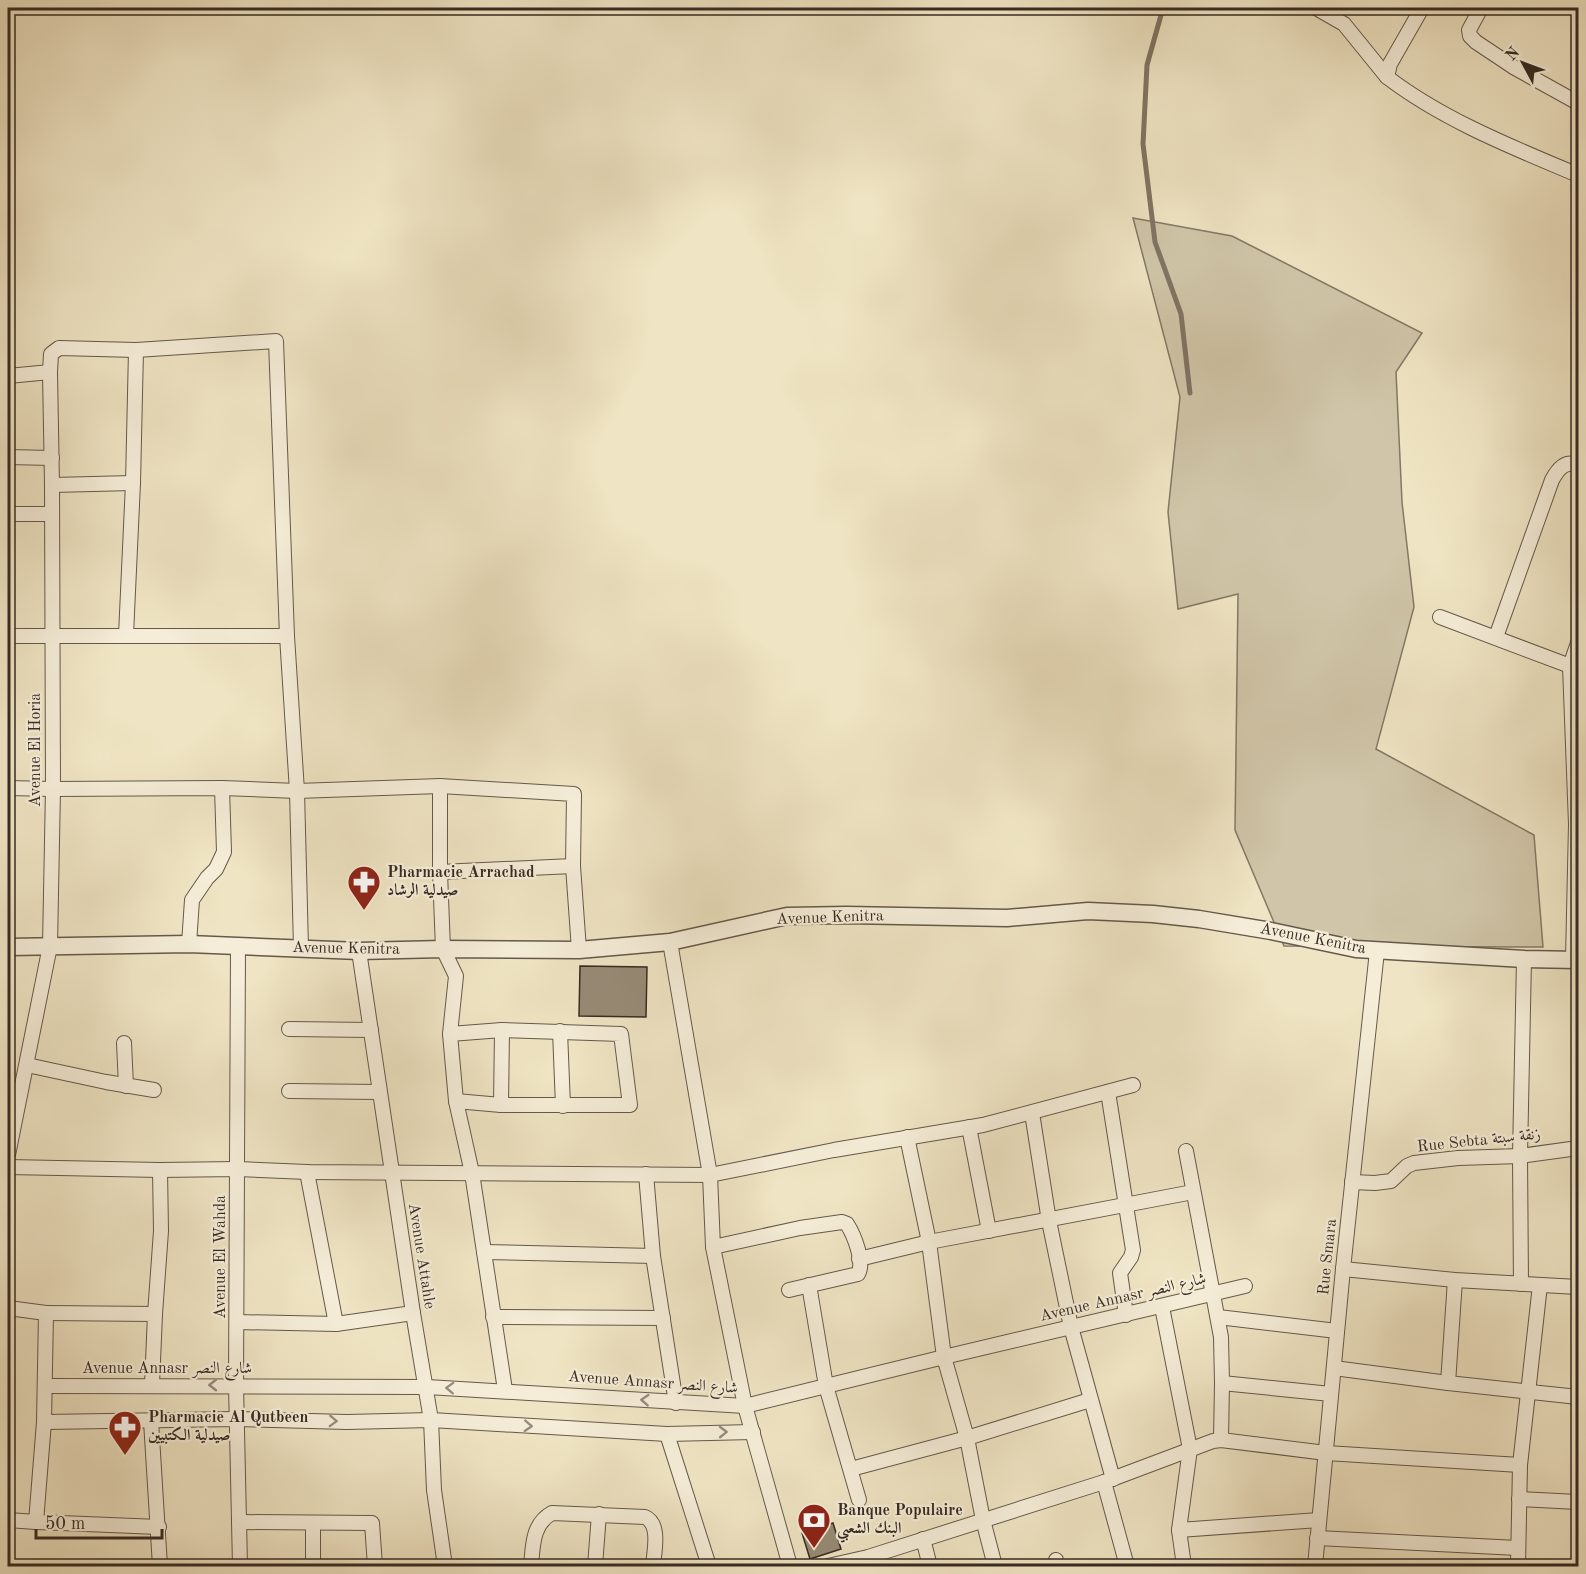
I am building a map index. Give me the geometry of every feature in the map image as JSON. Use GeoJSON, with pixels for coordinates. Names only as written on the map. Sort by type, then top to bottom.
{"type":"FeatureCollection","features":[{"type":"Feature","properties":{"kind":"street"},"geometry":{"type":"LineString","coordinates":[[1316,8],[1344,24],[1387,77],[1407,92],[1514,148],[1578,175]]}},
{"type":"Feature","properties":{"kind":"street"},"geometry":{"type":"LineString","coordinates":[[1387,77],[1390,64],[1422,8]]}},
{"type":"Feature","properties":{"kind":"street"},"geometry":{"type":"LineString","coordinates":[[1480,8],[1469,30],[1470,36],[1476,42],[1515,68],[1578,103]]}},
{"type":"Feature","properties":{"kind":"street"},"geometry":{"type":"LineString","coordinates":[[126,635],[136,350],[276,341],[287,636],[297,791],[301,948]]}},
{"type":"Feature","properties":{"kind":"street","name":"Avenue El Horia"},"geometry":{"type":"LineString","coordinates":[[8,1155],[50,946],[51,354],[62,348],[136,350]]}},
{"type":"Feature","properties":{"kind":"street"},"geometry":{"type":"LineString","coordinates":[[8,376],[50,372]]}},
{"type":"Feature","properties":{"kind":"street"},"geometry":{"type":"LineString","coordinates":[[8,458],[52,458]]}},
{"type":"Feature","properties":{"kind":"street"},"geometry":{"type":"LineString","coordinates":[[1496,637],[1552,480],[1562,466],[1572,462],[1578,465]]}},
{"type":"Feature","properties":{"kind":"street"},"geometry":{"type":"LineString","coordinates":[[52,485],[133,483]]}},
{"type":"Feature","properties":{"kind":"street"},"geometry":{"type":"LineString","coordinates":[[8,514],[52,514]]}},
{"type":"Feature","properties":{"kind":"street"},"geometry":{"type":"LineString","coordinates":[[1440,616],[1570,666]]}},
{"type":"Feature","properties":{"kind":"street"},"geometry":{"type":"LineString","coordinates":[[8,636],[287,636]]}},
{"type":"Feature","properties":{"kind":"street"},"geometry":{"type":"LineString","coordinates":[[1576,959],[1577,824],[1571,733],[1570,666],[1578,643]]}},
{"type":"Feature","properties":{"kind":"street"},"geometry":{"type":"LineString","coordinates":[[8,788],[222,788],[297,791],[440,786],[574,794],[573,866],[579,950]]}},
{"type":"Feature","properties":{"kind":"street"},"geometry":{"type":"LineString","coordinates":[[440,786],[443,949],[456,976],[450,1034],[456,1101],[472,1173],[504,1390]]}},
{"type":"Feature","properties":{"kind":"street"},"geometry":{"type":"LineString","coordinates":[[189,944],[192,900],[216,869],[224,852],[222,788]]}},
{"type":"Feature","properties":{"kind":"street"},"geometry":{"type":"LineString","coordinates":[[440,872],[573,866]]}},
{"type":"Feature","properties":{"kind":"street","name":"Avenue Kenitra"},"geometry":{"type":"LineString","coordinates":[[8,947],[189,944],[359,951],[579,950],[670,942],[788,916],[1007,918],[1088,911],[1199,919],[1356,949],[1524,959],[1576,959]]}},
{"type":"Feature","properties":{"kind":"street"},"geometry":{"type":"LineString","coordinates":[[670,942],[710,1175],[713,1247],[745,1406],[790,1566]]}},
{"type":"Feature","properties":{"kind":"street","name":"Avenue El Wahda"},"geometry":{"type":"LineString","coordinates":[[238,947],[236,1419],[240,1566]]}},
{"type":"Feature","properties":{"kind":"street","name":"Avenue Attahle"},"geometry":{"type":"LineString","coordinates":[[359,951],[391,1172],[427,1387],[434,1490],[445,1566]]}},
{"type":"Feature","properties":{"kind":"street","name":"Rue Smara"},"geometry":{"type":"LineString","coordinates":[[1315,1566],[1343,1269],[1377,951]]}},
{"type":"Feature","properties":{"kind":"street"},"geometry":{"type":"LineString","coordinates":[[1521,1284],[1520,1156],[1524,959]]}},
{"type":"Feature","properties":{"kind":"street"},"geometry":{"type":"LineString","coordinates":[[289,1029],[371,1030]]}},
{"type":"Feature","properties":{"kind":"street"},"geometry":{"type":"LineString","coordinates":[[450,1034],[502,1030],[621,1034],[630,1105],[501,1105],[456,1101]]}},
{"type":"Feature","properties":{"kind":"street"},"geometry":{"type":"LineString","coordinates":[[501,1105],[502,1030]]}},
{"type":"Feature","properties":{"kind":"street"},"geometry":{"type":"LineString","coordinates":[[561,1031],[563,1106]]}},
{"type":"Feature","properties":{"kind":"street"},"geometry":{"type":"LineString","coordinates":[[124,1043],[126,1086]]}},
{"type":"Feature","properties":{"kind":"street"},"geometry":{"type":"LineString","coordinates":[[27,1065],[154,1090]]}},
{"type":"Feature","properties":{"kind":"street"},"geometry":{"type":"LineString","coordinates":[[8,1167],[710,1175],[834,1150],[969,1127],[1032,1113],[1132,1085]]}},
{"type":"Feature","properties":{"kind":"street"},"geometry":{"type":"LineString","coordinates":[[289,1091],[379,1092]]}},
{"type":"Feature","properties":{"kind":"street"},"geometry":{"type":"LineString","coordinates":[[1108,1092],[1133,1250],[1131,1257],[1120,1272],[1126,1315]]}},
{"type":"Feature","properties":{"kind":"street"},"geometry":{"type":"LineString","coordinates":[[1032,1113],[1049,1221],[1071,1327],[1090,1400],[1127,1566]]}},
{"type":"Feature","properties":{"kind":"street"},"geometry":{"type":"LineString","coordinates":[[969,1127],[989,1231]]}},
{"type":"Feature","properties":{"kind":"street"},"geometry":{"type":"LineString","coordinates":[[906,1137],[929,1242],[944,1357],[966,1438],[995,1566]]}},
{"type":"Feature","properties":{"kind":"street","name":"Rue Sebta زنقة سبتة"},"geometry":{"type":"LineString","coordinates":[[1352,1182],[1391,1181],[1407,1166],[1414,1163],[1458,1158],[1520,1156],[1578,1148]]}},
{"type":"Feature","properties":{"kind":"street"},"geometry":{"type":"LineString","coordinates":[[1186,1151],[1218,1317],[1222,1383],[1221,1440]]}},
{"type":"Feature","properties":{"kind":"street"},"geometry":{"type":"LineString","coordinates":[[152,1385],[161,1231],[160,1170]]}},
{"type":"Feature","properties":{"kind":"street"},"geometry":{"type":"LineString","coordinates":[[307,1172],[336,1324]]}},
{"type":"Feature","properties":{"kind":"street"},"geometry":{"type":"LineString","coordinates":[[646,1174],[654,1256],[676,1403]]}},
{"type":"Feature","properties":{"kind":"street"},"geometry":{"type":"LineString","coordinates":[[859,1259],[929,1242],[1193,1192]]}},
{"type":"Feature","properties":{"kind":"street"},"geometry":{"type":"LineString","coordinates":[[713,1247],[800,1228],[842,1222],[847,1224],[861,1269],[855,1275],[789,1290]]}},
{"type":"Feature","properties":{"kind":"street"},"geometry":{"type":"LineString","coordinates":[[484,1252],[654,1256]]}},
{"type":"Feature","properties":{"kind":"street"},"geometry":{"type":"LineString","coordinates":[[1343,1269],[1455,1280],[1578,1287]]}},
{"type":"Feature","properties":{"kind":"street"},"geometry":{"type":"LineString","coordinates":[[1448,1383],[1455,1280]]}},
{"type":"Feature","properties":{"kind":"street"},"geometry":{"type":"LineString","coordinates":[[809,1285],[826,1386],[860,1500]]}},
{"type":"Feature","properties":{"kind":"street"},"geometry":{"type":"LineString","coordinates":[[1518,1566],[1520,1465],[1540,1285]]}},
{"type":"Feature","properties":{"kind":"street","name":"Avenue Annasr شارع النصر"},"geometry":{"type":"LineString","coordinates":[[45,1386],[427,1387],[745,1406],[1245,1286]]}},
{"type":"Feature","properties":{"kind":"street"},"geometry":{"type":"LineString","coordinates":[[1162,1307],[1190,1449],[1179,1530],[1184,1566]]}},
{"type":"Feature","properties":{"kind":"street"},"geometry":{"type":"LineString","coordinates":[[8,1308],[46,1313],[155,1314]]}},
{"type":"Feature","properties":{"kind":"street"},"geometry":{"type":"LineString","coordinates":[[36,1522],[44,1422],[46,1313]]}},
{"type":"Feature","properties":{"kind":"street"},"geometry":{"type":"LineString","coordinates":[[237,1322],[336,1324],[413,1313]]}},
{"type":"Feature","properties":{"kind":"street"},"geometry":{"type":"LineString","coordinates":[[492,1317],[663,1318]]}},
{"type":"Feature","properties":{"kind":"street"},"geometry":{"type":"LineString","coordinates":[[1218,1317],[1337,1331]]}},
{"type":"Feature","properties":{"kind":"street"},"geometry":{"type":"LineString","coordinates":[[1334,1368],[1578,1397]]}},
{"type":"Feature","properties":{"kind":"street"},"geometry":{"type":"LineString","coordinates":[[1222,1383],[1331,1394]]}},
{"type":"Feature","properties":{"kind":"street"},"geometry":{"type":"LineString","coordinates":[[851,1469],[966,1438],[1090,1400]]}},
{"type":"Feature","properties":{"kind":"street"},"geometry":{"type":"LineString","coordinates":[[44,1422],[236,1419],[347,1422],[431,1420],[667,1434],[753,1432]]}},
{"type":"Feature","properties":{"kind":"street"},"geometry":{"type":"LineString","coordinates":[[151,1421],[160,1566]]}},
{"type":"Feature","properties":{"kind":"street"},"geometry":{"type":"LineString","coordinates":[[667,1434],[709,1566]]}},
{"type":"Feature","properties":{"kind":"street"},"geometry":{"type":"LineString","coordinates":[[828,1566],[869,1562],[923,1539],[1108,1480],[1190,1449],[1221,1440],[1326,1452],[1520,1465]]}},
{"type":"Feature","properties":{"kind":"street"},"geometry":{"type":"LineString","coordinates":[[1520,1499],[1578,1502]]}},
{"type":"Feature","properties":{"kind":"street"},"geometry":{"type":"LineString","coordinates":[[531,1566],[535,1532],[544,1517],[552,1513],[645,1516],[653,1521],[655,1528],[653,1566]]}},
{"type":"Feature","properties":{"kind":"street"},"geometry":{"type":"LineString","coordinates":[[595,1566],[599,1514]]}},
{"type":"Feature","properties":{"kind":"street"},"geometry":{"type":"LineString","coordinates":[[8,1520],[159,1527]]}},
{"type":"Feature","properties":{"kind":"street"},"geometry":{"type":"LineString","coordinates":[[1179,1530],[1319,1520]]}},
{"type":"Feature","properties":{"kind":"street"},"geometry":{"type":"LineString","coordinates":[[239,1522],[372,1523],[375,1566]]}},
{"type":"Feature","properties":{"kind":"street"},"geometry":{"type":"LineString","coordinates":[[313,1523],[313,1566]]}},
{"type":"Feature","properties":{"kind":"street"},"geometry":{"type":"LineString","coordinates":[[1317,1538],[1518,1548]]}},
{"type":"Feature","properties":{"kind":"street"},"geometry":{"type":"LineString","coordinates":[[923,1539],[930,1566]]}},
{"type":"Feature","properties":{"kind":"shaded area"},"geometry":{"type":"Polygon","coordinates":[[[1133,218],[1232,236],[1422,333],[1396,372],[1402,502],[1414,607],[1376,749],[1534,835],[1543,947],[1284,946],[1235,830],[1238,594],[1178,609],[1168,512],[1180,397],[1133,218]]]}},
{"type":"Feature","properties":{"kind":"building"},"geometry":{"type":"Polygon","coordinates":[[[580,966],[647,967],[646,1017],[579,1016],[580,966]]]}},
{"type":"Feature","properties":{"kind":"building"},"geometry":{"type":"Polygon","coordinates":[[[833,1523],[841,1549],[810,1559],[802,1533],[833,1523]]]}},
{"type":"Feature","properties":{"kind":"waterway"},"geometry":{"type":"LineString","coordinates":[[1163,8],[1147,65],[1143,144],[1155,242],[1181,314],[1190,393]]}},
{"type":"Feature","properties":{"kind":"place","name":"Pharmacie Arrachad صيدلية الرشاد"},"geometry":{"type":"Point","coordinates":[364,911]}},
{"type":"Feature","properties":{"kind":"place","name":"Pharmacie Al Qutbeen صيدلية الكتبيين"},"geometry":{"type":"Point","coordinates":[125,1456]}},
{"type":"Feature","properties":{"kind":"place","name":"Banque Populaire البنك الشعبي"},"geometry":{"type":"Point","coordinates":[814,1549]}}]}
